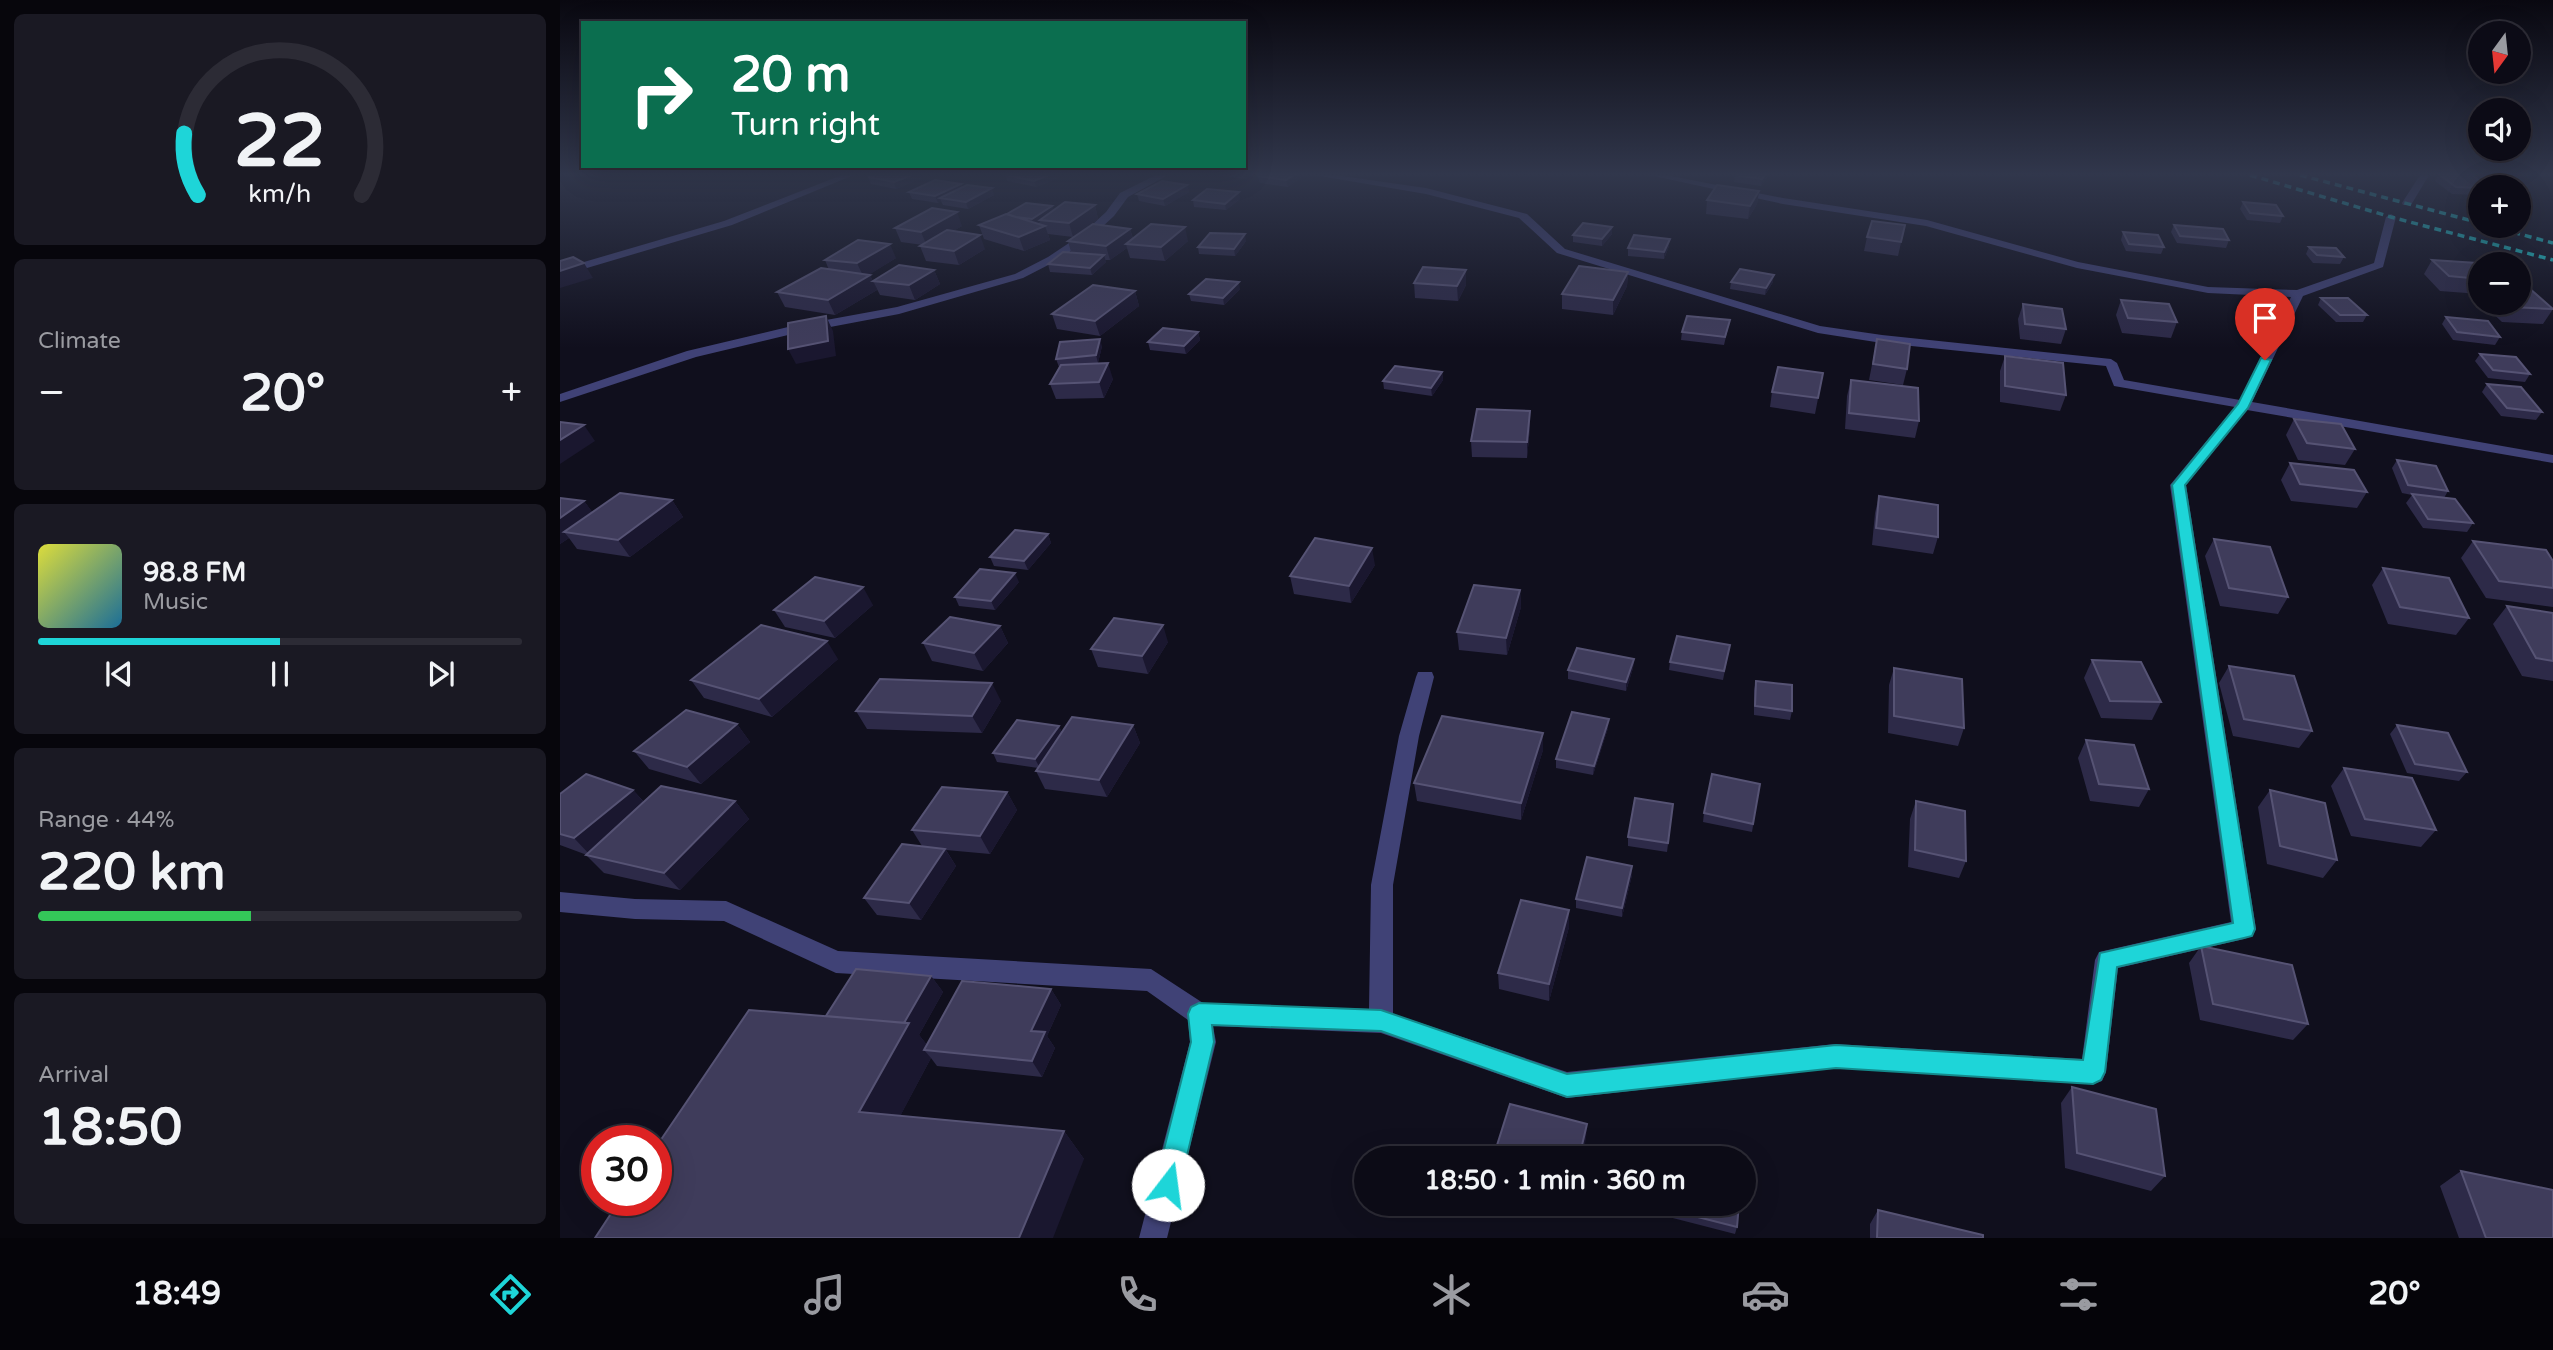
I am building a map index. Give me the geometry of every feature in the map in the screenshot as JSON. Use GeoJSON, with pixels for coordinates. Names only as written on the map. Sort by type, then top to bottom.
{"type":"FeatureCollection","features":[{"type":"Feature","properties":{"kind":"street"},"geometry":{"type":"LineString","coordinates":[[560,273],[695,233]]}},
{"type":"Feature","properties":{"kind":"street"},"geometry":{"type":"LineString","coordinates":[[560,398],[692,354],[788,331],[899,310],[1018,276],[1052,259],[1090,233]]}},
{"type":"Feature","properties":{"kind":"street"},"geometry":{"type":"LineString","coordinates":[[1541,233],[1561,251],[1818,329],[1882,340],[2111,363],[2119,383],[2553,458]]}},
{"type":"Feature","properties":{"kind":"street"},"geometry":{"type":"LineString","coordinates":[[1962,233],[2077,265],[2208,290],[2298,293],[2379,265],[2387,233]]}},
{"type":"Feature","properties":{"kind":"street"},"geometry":{"type":"LineString","coordinates":[[560,902],[635,909],[726,911],[836,962],[1151,980],[1199,1014],[1381,1021],[1567,1085],[1836,1056],[2093,1072],[2107,960],[2244,929],[2178,485],[2244,405],[2298,293]]}},
{"type":"Feature","properties":{"kind":"street"},"geometry":{"type":"LineString","coordinates":[[1381,1021],[1382,885],[1409,736],[1425,677]]}},
{"type":"Feature","properties":{"kind":"street"},"geometry":{"type":"LineString","coordinates":[[1153,1238],[1203,1042],[1199,1014]]}},
{"type":"Feature","properties":{"kind":"building"},"geometry":{"type":"Polygon","coordinates":[[[942,233],[980,235],[954,251],[920,246],[942,233]]]}},
{"type":"Feature","properties":{"kind":"building"},"geometry":{"type":"Polygon","coordinates":[[[1005,233],[1029,233],[1019,237],[1005,233]]]}},
{"type":"Feature","properties":{"kind":"building"},"geometry":{"type":"Polygon","coordinates":[[[1080,233],[1125,233],[1106,246],[1068,241],[1080,233]]]}},
{"type":"Feature","properties":{"kind":"building"},"geometry":{"type":"Polygon","coordinates":[[[1140,233],[1178,233],[1161,247],[1126,244],[1140,233]]]}},
{"type":"Feature","properties":{"kind":"building"},"geometry":{"type":"Polygon","coordinates":[[[1210,233],[1245,234],[1234,249],[1198,247],[1210,233]]]}},
{"type":"Feature","properties":{"kind":"building"},"geometry":{"type":"Polygon","coordinates":[[[1575,233],[1607,233],[1602,239],[1573,235],[1575,233]]]}},
{"type":"Feature","properties":{"kind":"building"},"geometry":{"type":"Polygon","coordinates":[[[1868,233],[1903,233],[1901,242],[1867,237],[1868,233]]]}},
{"type":"Feature","properties":{"kind":"building"},"geometry":{"type":"Polygon","coordinates":[[[2123,233],[2158,235],[2164,247],[2129,244],[2123,233]]]}},
{"type":"Feature","properties":{"kind":"building"},"geometry":{"type":"Polygon","coordinates":[[[2178,233],[2225,233],[2229,240],[2180,236],[2178,233]]]}},
{"type":"Feature","properties":{"kind":"building"},"geometry":{"type":"Polygon","coordinates":[[[1634,235],[1670,239],[1664,252],[1628,248],[1634,235]]]}},
{"type":"Feature","properties":{"kind":"building"},"geometry":{"type":"Polygon","coordinates":[[[858,240],[890,244],[857,263],[825,260],[858,240]]]}},
{"type":"Feature","properties":{"kind":"building"},"geometry":{"type":"Polygon","coordinates":[[[2309,247],[2336,248],[2344,257],[2317,255],[2309,247]]]}},
{"type":"Feature","properties":{"kind":"building"},"geometry":{"type":"Polygon","coordinates":[[[1063,252],[1104,255],[1090,268],[1048,264],[1063,252]]]}},
{"type":"Feature","properties":{"kind":"building"},"geometry":{"type":"Polygon","coordinates":[[[573,257],[584,263],[560,271],[560,261],[573,257]]]}},
{"type":"Feature","properties":{"kind":"building"},"geometry":{"type":"Polygon","coordinates":[[[2432,260],[2468,262],[2468,278],[2449,276],[2432,260]]]}},
{"type":"Feature","properties":{"kind":"building"},"geometry":{"type":"Polygon","coordinates":[[[899,265],[934,270],[909,285],[873,281],[899,265]]]}},
{"type":"Feature","properties":{"kind":"building"},"geometry":{"type":"Polygon","coordinates":[[[1579,266],[1628,272],[1613,300],[1562,294],[1579,266]]]}},
{"type":"Feature","properties":{"kind":"building"},"geometry":{"type":"Polygon","coordinates":[[[1423,267],[1466,270],[1457,286],[1414,283],[1423,267]]]}},
{"type":"Feature","properties":{"kind":"building"},"geometry":{"type":"Polygon","coordinates":[[[821,268],[870,275],[828,300],[777,292],[821,268]]]}},
{"type":"Feature","properties":{"kind":"building"},"geometry":{"type":"Polygon","coordinates":[[[1740,269],[1774,275],[1766,288],[1731,282],[1740,269]]]}},
{"type":"Feature","properties":{"kind":"building"},"geometry":{"type":"Polygon","coordinates":[[[1206,279],[1239,282],[1223,298],[1189,294],[1206,279]]]}},
{"type":"Feature","properties":{"kind":"building"},"geometry":{"type":"Polygon","coordinates":[[[1093,285],[1135,291],[1095,321],[1052,314],[1093,285]]]}},
{"type":"Feature","properties":{"kind":"building"},"geometry":{"type":"Polygon","coordinates":[[[2531,290],[2553,309],[2531,308],[2531,290]]]}},
{"type":"Feature","properties":{"kind":"building"},"geometry":{"type":"Polygon","coordinates":[[[2321,298],[2348,298],[2367,315],[2340,315],[2321,298]]]}},
{"type":"Feature","properties":{"kind":"building"},"geometry":{"type":"Polygon","coordinates":[[[2121,300],[2169,304],[2177,322],[2128,318],[2121,300]]]}},
{"type":"Feature","properties":{"kind":"building"},"geometry":{"type":"Polygon","coordinates":[[[2023,304],[2062,309],[2066,329],[2025,324],[2023,304]]]}},
{"type":"Feature","properties":{"kind":"building"},"geometry":{"type":"Polygon","coordinates":[[[826,316],[828,341],[788,349],[788,323],[826,316]]]}},
{"type":"Feature","properties":{"kind":"building"},"geometry":{"type":"Polygon","coordinates":[[[1687,316],[1730,320],[1725,337],[1682,332],[1687,316]]]}},
{"type":"Feature","properties":{"kind":"building"},"geometry":{"type":"Polygon","coordinates":[[[2446,317],[2488,321],[2500,337],[2457,332],[2446,317]]]}},
{"type":"Feature","properties":{"kind":"building"},"geometry":{"type":"Polygon","coordinates":[[[1163,328],[1198,332],[1184,346],[1148,342],[1163,328]]]}},
{"type":"Feature","properties":{"kind":"building"},"geometry":{"type":"Polygon","coordinates":[[[1100,339],[1096,355],[1056,359],[1060,342],[1100,339]]]}},
{"type":"Feature","properties":{"kind":"building"},"geometry":{"type":"Polygon","coordinates":[[[1877,339],[1910,344],[1907,369],[1873,364],[1877,339]]]}},
{"type":"Feature","properties":{"kind":"building"},"geometry":{"type":"Polygon","coordinates":[[[2480,354],[2516,357],[2530,374],[2493,370],[2480,354]]]}},
{"type":"Feature","properties":{"kind":"building"},"geometry":{"type":"Polygon","coordinates":[[[2005,356],[2063,363],[2066,395],[2005,386],[2005,356]]]}},
{"type":"Feature","properties":{"kind":"building"},"geometry":{"type":"Polygon","coordinates":[[[1108,363],[1099,382],[1050,384],[1061,365],[1108,363]]]}},
{"type":"Feature","properties":{"kind":"building"},"geometry":{"type":"Polygon","coordinates":[[[1395,366],[1442,372],[1431,388],[1383,381],[1395,366]]]}},
{"type":"Feature","properties":{"kind":"building"},"geometry":{"type":"Polygon","coordinates":[[[1778,367],[1823,373],[1818,398],[1772,392],[1778,367]]]}},
{"type":"Feature","properties":{"kind":"building"},"geometry":{"type":"Polygon","coordinates":[[[1851,380],[1918,388],[1919,421],[1849,413],[1851,380]]]}},
{"type":"Feature","properties":{"kind":"building"},"geometry":{"type":"Polygon","coordinates":[[[2487,384],[2521,387],[2542,412],[2507,408],[2487,384]]]}},
{"type":"Feature","properties":{"kind":"building"},"geometry":{"type":"Polygon","coordinates":[[[1477,409],[1530,411],[1527,442],[1471,441],[1477,409]]]}},
{"type":"Feature","properties":{"kind":"building"},"geometry":{"type":"Polygon","coordinates":[[[2294,419],[2341,424],[2355,449],[2307,443],[2294,419]]]}},
{"type":"Feature","properties":{"kind":"building"},"geometry":{"type":"Polygon","coordinates":[[[560,422],[584,425],[560,440],[560,422]]]}},
{"type":"Feature","properties":{"kind":"building"},"geometry":{"type":"Polygon","coordinates":[[[2397,460],[2436,466],[2448,491],[2408,485],[2397,460]]]}},
{"type":"Feature","properties":{"kind":"building"},"geometry":{"type":"Polygon","coordinates":[[[2290,463],[2354,470],[2367,492],[2300,484],[2290,463]]]}},
{"type":"Feature","properties":{"kind":"building"},"geometry":{"type":"Polygon","coordinates":[[[620,493],[672,500],[618,540],[564,532],[620,493]]]}},
{"type":"Feature","properties":{"kind":"building"},"geometry":{"type":"Polygon","coordinates":[[[2412,494],[2455,499],[2473,523],[2428,519],[2412,494]]]}},
{"type":"Feature","properties":{"kind":"building"},"geometry":{"type":"Polygon","coordinates":[[[1879,496],[1938,505],[1938,537],[1876,528],[1879,496]]]}},
{"type":"Feature","properties":{"kind":"building"},"geometry":{"type":"Polygon","coordinates":[[[560,498],[584,501],[560,518],[560,498]]]}},
{"type":"Feature","properties":{"kind":"building"},"geometry":{"type":"Polygon","coordinates":[[[1015,530],[1048,534],[1024,561],[990,557],[1015,530]]]}},
{"type":"Feature","properties":{"kind":"building"},"geometry":{"type":"Polygon","coordinates":[[[1315,538],[1372,548],[1349,586],[1290,576],[1315,538]]]}},
{"type":"Feature","properties":{"kind":"building"},"geometry":{"type":"Polygon","coordinates":[[[2214,539],[2270,547],[2288,597],[2229,588],[2214,539]]]}},
{"type":"Feature","properties":{"kind":"building"},"geometry":{"type":"Polygon","coordinates":[[[2473,541],[2546,550],[2553,561],[2553,588],[2499,581],[2473,541]]]}},
{"type":"Feature","properties":{"kind":"building"},"geometry":{"type":"Polygon","coordinates":[[[2383,568],[2449,578],[2469,618],[2400,607],[2383,568]]]}},
{"type":"Feature","properties":{"kind":"building"},"geometry":{"type":"Polygon","coordinates":[[[980,569],[1015,573],[991,601],[955,597],[980,569]]]}},
{"type":"Feature","properties":{"kind":"building"},"geometry":{"type":"Polygon","coordinates":[[[815,577],[863,587],[824,621],[774,610],[815,577]]]}},
{"type":"Feature","properties":{"kind":"building"},"geometry":{"type":"Polygon","coordinates":[[[1474,585],[1520,590],[1506,638],[1457,632],[1474,585]]]}},
{"type":"Feature","properties":{"kind":"building"},"geometry":{"type":"Polygon","coordinates":[[[2507,606],[2553,613],[2553,661],[2536,658],[2507,606]]]}},
{"type":"Feature","properties":{"kind":"building"},"geometry":{"type":"Polygon","coordinates":[[[950,617],[1000,626],[974,653],[923,643],[950,617]]]}},
{"type":"Feature","properties":{"kind":"building"},"geometry":{"type":"Polygon","coordinates":[[[1114,618],[1163,625],[1142,656],[1091,649],[1114,618]]]}},
{"type":"Feature","properties":{"kind":"building"},"geometry":{"type":"Polygon","coordinates":[[[761,625],[827,641],[759,699],[691,680],[761,625]]]}},
{"type":"Feature","properties":{"kind":"building"},"geometry":{"type":"Polygon","coordinates":[[[1677,636],[1730,645],[1724,671],[1670,662],[1677,636]]]}},
{"type":"Feature","properties":{"kind":"building"},"geometry":{"type":"Polygon","coordinates":[[[1577,648],[1634,659],[1626,682],[1568,670],[1577,648]]]}},
{"type":"Feature","properties":{"kind":"building"},"geometry":{"type":"Polygon","coordinates":[[[2092,660],[2141,662],[2161,702],[2110,701],[2092,660]]]}},
{"type":"Feature","properties":{"kind":"building"},"geometry":{"type":"Polygon","coordinates":[[[2229,666],[2294,676],[2312,731],[2244,719],[2229,666]]]}},
{"type":"Feature","properties":{"kind":"building"},"geometry":{"type":"Polygon","coordinates":[[[1894,668],[1962,679],[1964,728],[1894,716],[1894,668]]]}},
{"type":"Feature","properties":{"kind":"building"},"geometry":{"type":"Polygon","coordinates":[[[880,679],[992,683],[972,716],[856,711],[880,679]]]}},
{"type":"Feature","properties":{"kind":"building"},"geometry":{"type":"Polygon","coordinates":[[[1756,681],[1792,685],[1792,711],[1755,706],[1756,681]]]}},
{"type":"Feature","properties":{"kind":"building"},"geometry":{"type":"Polygon","coordinates":[[[686,710],[737,724],[687,767],[634,751],[686,710]]]}},
{"type":"Feature","properties":{"kind":"building"},"geometry":{"type":"Polygon","coordinates":[[[1572,712],[1609,719],[1594,766],[1556,759],[1572,712]]]}},
{"type":"Feature","properties":{"kind":"building"},"geometry":{"type":"Polygon","coordinates":[[[1442,716],[1543,733],[1521,803],[1414,783],[1442,716]]]}},
{"type":"Feature","properties":{"kind":"building"},"geometry":{"type":"Polygon","coordinates":[[[1072,717],[1133,725],[1099,780],[1036,771],[1072,717]]]}},
{"type":"Feature","properties":{"kind":"building"},"geometry":{"type":"Polygon","coordinates":[[[1017,720],[1059,726],[1035,759],[993,753],[1017,720]]]}},
{"type":"Feature","properties":{"kind":"building"},"geometry":{"type":"Polygon","coordinates":[[[2397,725],[2448,733],[2467,772],[2415,764],[2397,725]]]}},
{"type":"Feature","properties":{"kind":"building"},"geometry":{"type":"Polygon","coordinates":[[[2086,740],[2134,745],[2149,789],[2099,784],[2086,740]]]}},
{"type":"Feature","properties":{"kind":"building"},"geometry":{"type":"Polygon","coordinates":[[[2344,768],[2412,778],[2436,830],[2365,819],[2344,768]]]}},
{"type":"Feature","properties":{"kind":"building"},"geometry":{"type":"Polygon","coordinates":[[[586,774],[633,790],[574,838],[560,834],[560,794],[586,774]]]}},
{"type":"Feature","properties":{"kind":"building"},"geometry":{"type":"Polygon","coordinates":[[[1712,774],[1760,784],[1753,824],[1704,813],[1712,774]]]}},
{"type":"Feature","properties":{"kind":"building"},"geometry":{"type":"Polygon","coordinates":[[[661,786],[735,801],[664,873],[586,855],[661,786]]]}},
{"type":"Feature","properties":{"kind":"building"},"geometry":{"type":"Polygon","coordinates":[[[942,787],[1007,792],[980,836],[912,830],[942,787]]]}},
{"type":"Feature","properties":{"kind":"building"},"geometry":{"type":"Polygon","coordinates":[[[2270,790],[2325,803],[2337,860],[2280,846],[2270,790]]]}},
{"type":"Feature","properties":{"kind":"building"},"geometry":{"type":"Polygon","coordinates":[[[1635,798],[1673,804],[1668,843],[1628,837],[1635,798]]]}},
{"type":"Feature","properties":{"kind":"building"},"geometry":{"type":"Polygon","coordinates":[[[1916,801],[1965,811],[1966,861],[1915,850],[1916,801]]]}},
{"type":"Feature","properties":{"kind":"building"},"geometry":{"type":"Polygon","coordinates":[[[902,844],[945,849],[909,903],[864,898],[902,844]]]}},
{"type":"Feature","properties":{"kind":"building"},"geometry":{"type":"Polygon","coordinates":[[[1587,857],[1632,866],[1622,908],[1576,899],[1587,857]]]}},
{"type":"Feature","properties":{"kind":"building"},"geometry":{"type":"Polygon","coordinates":[[[1521,900],[1569,910],[1549,984],[1498,973],[1521,900]]]}},
{"type":"Feature","properties":{"kind":"building"},"geometry":{"type":"Polygon","coordinates":[[[2201,946],[2292,965],[2308,1024],[2213,1004],[2201,946]]]}},
{"type":"Feature","properties":{"kind":"building"},"geometry":{"type":"Polygon","coordinates":[[[856,969],[931,976],[904,1023],[826,1016],[856,969]]]}},
{"type":"Feature","properties":{"kind":"building"},"geometry":{"type":"Polygon","coordinates":[[[962,981],[1051,989],[1031,1031],[1045,1032],[1032,1061],[924,1050],[962,981]]]}},
{"type":"Feature","properties":{"kind":"building"},"geometry":{"type":"Polygon","coordinates":[[[749,1010],[909,1023],[859,1112],[1064,1131],[1019,1238],[595,1238],[609,1216],[672,1216],[671,1125],[749,1010]]]}},
{"type":"Feature","properties":{"kind":"building"},"geometry":{"type":"Polygon","coordinates":[[[2072,1087],[2156,1109],[2165,1176],[2077,1153],[2072,1087]]]}},
{"type":"Feature","properties":{"kind":"building"},"geometry":{"type":"Polygon","coordinates":[[[1510,1104],[1587,1124],[1582,1146],[1497,1146],[1510,1104]]]}},
{"type":"Feature","properties":{"kind":"building"},"geometry":{"type":"Polygon","coordinates":[[[2461,1171],[2553,1190],[2553,1238],[2486,1238],[2461,1171]]]}},
{"type":"Feature","properties":{"kind":"building"},"geometry":{"type":"Polygon","coordinates":[[[1878,1210],[1983,1235],[1983,1238],[1877,1238],[1878,1210]]]}},
{"type":"Feature","properties":{"kind":"building"},"geometry":{"type":"Polygon","coordinates":[[[1694,1216],[1738,1216],[1737,1227],[1694,1216]]]}},
{"type":"Feature","properties":{"kind":"railway"},"geometry":{"type":"LineString","coordinates":[[2450,233],[2553,260]]}},
{"type":"Feature","properties":{"kind":"railway"},"geometry":{"type":"LineString","coordinates":[[2531,237],[2553,243]]}},
{"type":"Feature","properties":{"kind":"route"},"geometry":{"type":"LineString","coordinates":[[1168,1185],[1203,1042],[1199,1014],[1381,1021],[1567,1085],[1836,1056],[2093,1072],[2107,960],[2244,929],[2178,485],[2244,405],[2265,360]]}}]}
